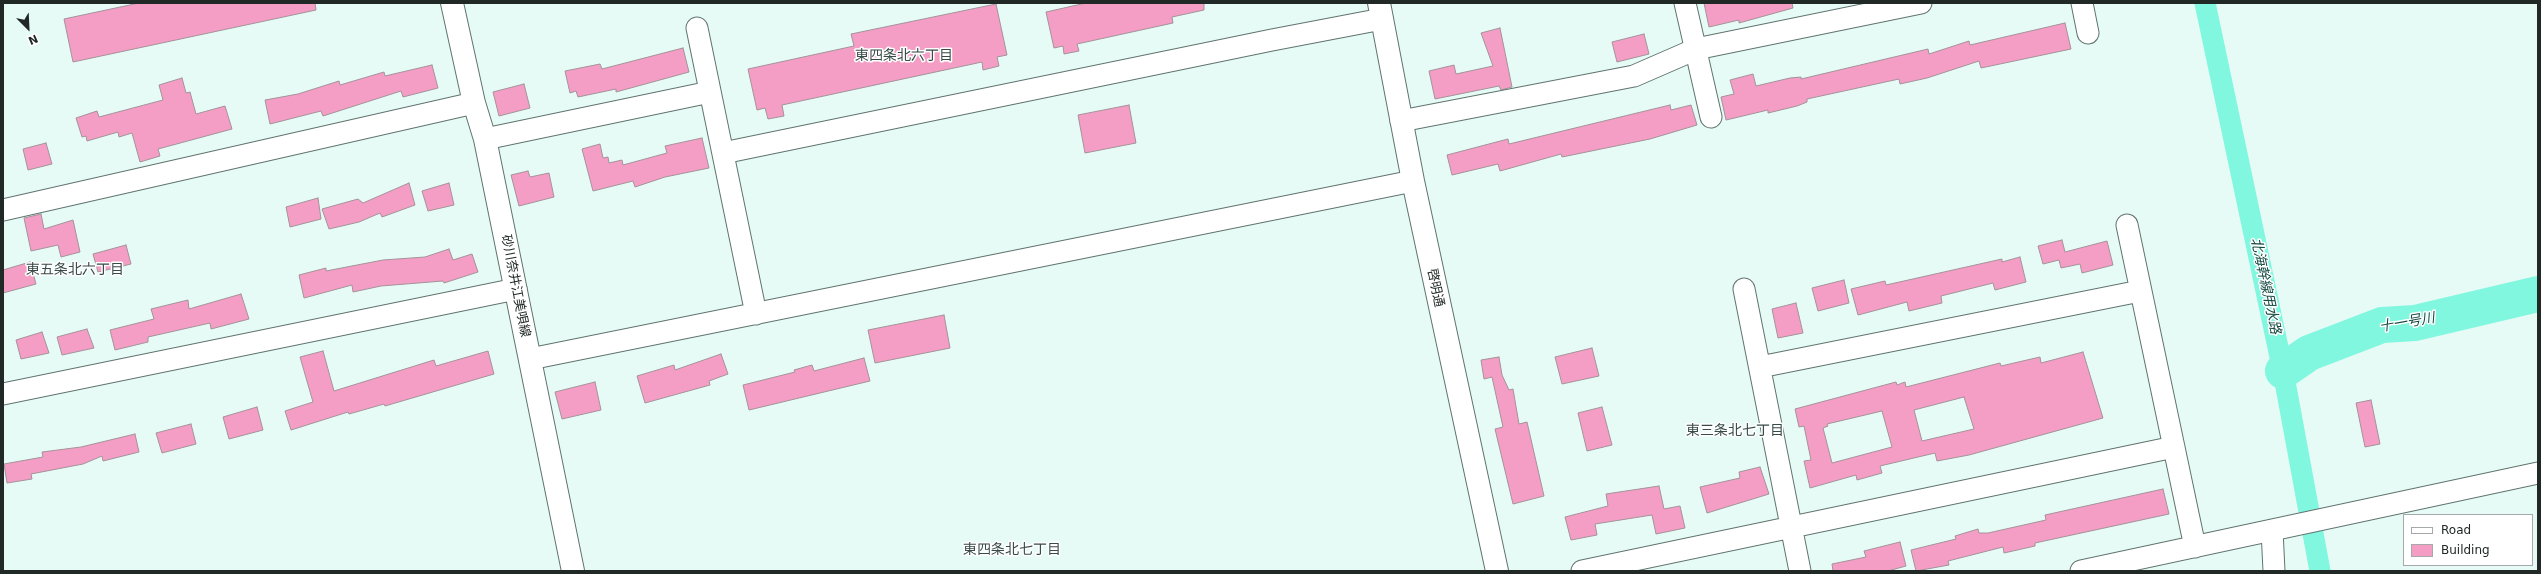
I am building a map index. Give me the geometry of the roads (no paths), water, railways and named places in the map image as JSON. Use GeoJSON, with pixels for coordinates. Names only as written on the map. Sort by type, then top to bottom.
{"type":"FeatureCollection","features":[{"type":"Feature","properties":{"kind":"main road","name":"砂川奈井江美唄線"},"geometry":{"type":"LineString","coordinates":[[452,3],[474,103],[485,139],[573,571]]}},
{"type":"Feature","properties":{"kind":"main road","name":"啓明通"},"geometry":{"type":"LineString","coordinates":[[1380,11],[1412,181],[1497,571]]}},
{"type":"Feature","properties":{"kind":"street"},"geometry":{"type":"LineString","coordinates":[[1686,3],[1711,117]]}},
{"type":"Feature","properties":{"kind":"street"},"geometry":{"type":"LineString","coordinates":[[1401,121],[1634,76],[1696,49],[1921,3]]}},
{"type":"Feature","properties":{"kind":"street"},"geometry":{"type":"LineString","coordinates":[[2082,3],[2088,33]]}},
{"type":"Feature","properties":{"kind":"street"},"geometry":{"type":"LineString","coordinates":[[723,153],[1272,40],[1380,11]]}},
{"type":"Feature","properties":{"kind":"street"},"geometry":{"type":"LineString","coordinates":[[697,28],[756,314]]}},
{"type":"Feature","properties":{"kind":"street"},"geometry":{"type":"LineString","coordinates":[[485,139],[710,92]]}},
{"type":"Feature","properties":{"kind":"street"},"geometry":{"type":"LineString","coordinates":[[3,210],[474,103]]}},
{"type":"Feature","properties":{"kind":"street"},"geometry":{"type":"LineString","coordinates":[[530,359],[1412,181]]}},
{"type":"Feature","properties":{"kind":"street"},"geometry":{"type":"LineString","coordinates":[[2127,225],[2195,548]]}},
{"type":"Feature","properties":{"kind":"street"},"geometry":{"type":"LineString","coordinates":[[3,394],[516,289]]}},
{"type":"Feature","properties":{"kind":"street"},"geometry":{"type":"LineString","coordinates":[[1744,289],[1800,571]]}},
{"type":"Feature","properties":{"kind":"street"},"geometry":{"type":"LineString","coordinates":[[1760,367],[2140,291]]}},
{"type":"Feature","properties":{"kind":"street"},"geometry":{"type":"LineString","coordinates":[[1582,571],[1790,526],[2174,447]]}},
{"type":"Feature","properties":{"kind":"street"},"geometry":{"type":"LineString","coordinates":[[2081,571],[2195,548],[2230,539],[2538,473]]}},
{"type":"Feature","properties":{"kind":"street"},"geometry":{"type":"LineString","coordinates":[[2272,530],[2274,571]]}},
{"type":"Feature","properties":{"kind":"waterway","name":"北海幹線用水路"},"geometry":{"type":"LineString","coordinates":[[2205,3],[2283,371],[2320,571]]}},
{"type":"Feature","properties":{"kind":"waterway","name":"十一号川"},"geometry":{"type":"LineString","coordinates":[[2283,371],[2309,353],[2382,325],[2415,323],[2538,294]]}},
{"type":"Feature","properties":{"kind":"district","name":"東四条北六丁目"},"geometry":{"type":"Point","coordinates":[904,56]}},
{"type":"Feature","properties":{"kind":"district","name":"東五条北六丁目"},"geometry":{"type":"Point","coordinates":[75,270]}},
{"type":"Feature","properties":{"kind":"district","name":"東三条北七丁目"},"geometry":{"type":"Point","coordinates":[1735,431]}},
{"type":"Feature","properties":{"kind":"district","name":"東四条北七丁目"},"geometry":{"type":"Point","coordinates":[1012,550]}}]}
